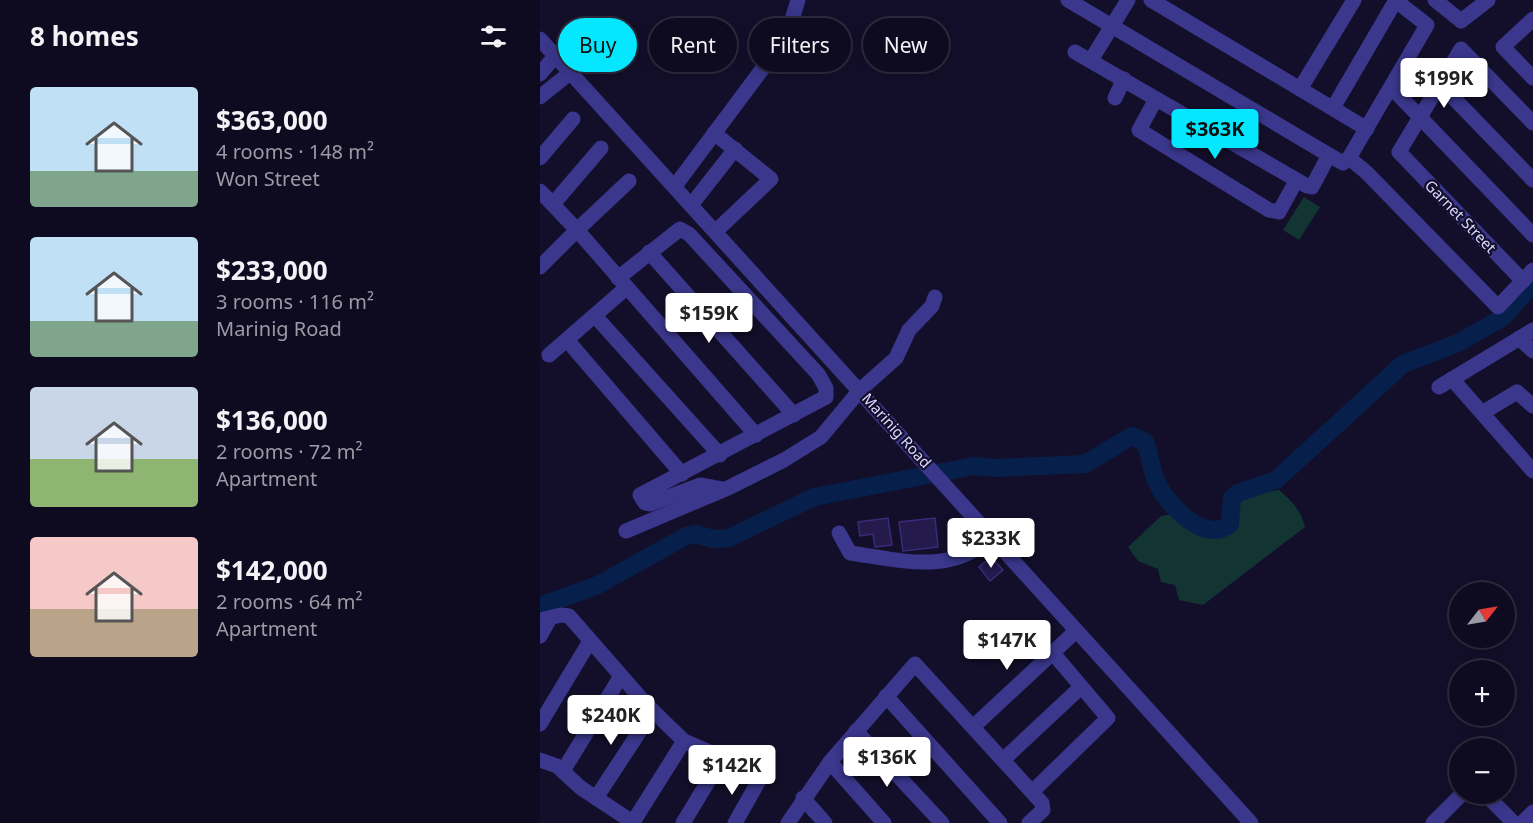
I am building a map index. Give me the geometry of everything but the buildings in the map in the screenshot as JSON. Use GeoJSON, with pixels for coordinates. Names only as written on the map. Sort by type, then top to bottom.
{"type":"FeatureCollection","features":[{"type":"Feature","properties":{"kind":"street"},"geometry":{"type":"LineString","coordinates":[[675,186],[787,36],[798,0]]}},
{"type":"Feature","properties":{"kind":"street"},"geometry":{"type":"LineString","coordinates":[[1068,0],[1343,163],[1349,158],[1367,129],[1427,25],[1396,0],[1334,108]]}},
{"type":"Feature","properties":{"kind":"street"},"geometry":{"type":"LineString","coordinates":[[1091,60],[1128,0]]}},
{"type":"Feature","properties":{"kind":"street"},"geometry":{"type":"LineString","coordinates":[[1151,0],[1367,129]]}},
{"type":"Feature","properties":{"kind":"street"},"geometry":{"type":"LineString","coordinates":[[1300,89],[1354,0]]}},
{"type":"Feature","properties":{"kind":"street"},"geometry":{"type":"LineString","coordinates":[[1435,0],[1461,21],[1488,0]]}},
{"type":"Feature","properties":{"kind":"street"},"geometry":{"type":"LineString","coordinates":[[1532,76],[1503,47],[1533,19]]}},
{"type":"Feature","properties":{"kind":"street","name":"Marinig Road"},"geometry":{"type":"LineString","coordinates":[[540,39],[558,59]]}},
{"type":"Feature","properties":{"kind":"street"},"geometry":{"type":"LineString","coordinates":[[1420,116],[1461,49],[1533,123]]}},
{"type":"Feature","properties":{"kind":"street"},"geometry":{"type":"LineString","coordinates":[[1076,52],[1296,181],[1312,187],[1329,155]]}},
{"type":"Feature","properties":{"kind":"street"},"geometry":{"type":"LineString","coordinates":[[540,74],[555,56]]}},
{"type":"Feature","properties":{"kind":"street"},"geometry":{"type":"LineString","coordinates":[[540,97],[571,72]]}},
{"type":"Feature","properties":{"kind":"street","name":"Marinig Road"},"geometry":{"type":"LineString","coordinates":[[571,72],[927,462],[1076,631],[1251,823]]}},
{"type":"Feature","properties":{"kind":"street"},"geometry":{"type":"LineString","coordinates":[[1115,98],[1124,79]]}},
{"type":"Feature","properties":{"kind":"street"},"geometry":{"type":"LineString","coordinates":[[1440,84],[1533,180]]}},
{"type":"Feature","properties":{"kind":"street"},"geometry":{"type":"LineString","coordinates":[[1391,87],[1533,235]]}},
{"type":"Feature","properties":{"kind":"street"},"geometry":{"type":"LineString","coordinates":[[1156,99],[1139,130],[1207,174],[1269,210],[1279,212],[1296,181]]}},
{"type":"Feature","properties":{"kind":"street","name":"Garnet Street"},"geometry":{"type":"LineString","coordinates":[[1420,116],[1399,152],[1528,275]]}},
{"type":"Feature","properties":{"kind":"street"},"geometry":{"type":"LineString","coordinates":[[540,158],[573,119]]}},
{"type":"Feature","properties":{"kind":"street"},"geometry":{"type":"LineString","coordinates":[[714,133],[771,178],[716,231]]}},
{"type":"Feature","properties":{"kind":"street"},"geometry":{"type":"LineString","coordinates":[[553,204],[601,148]]}},
{"type":"Feature","properties":{"kind":"street"},"geometry":{"type":"LineString","coordinates":[[692,204],[735,149]]}},
{"type":"Feature","properties":{"kind":"street"},"geometry":{"type":"LineString","coordinates":[[1349,158],[1366,172],[1498,307],[1528,275]]}},
{"type":"Feature","properties":{"kind":"street"},"geometry":{"type":"LineString","coordinates":[[540,267],[629,181]]}},
{"type":"Feature","properties":{"kind":"street"},"geometry":{"type":"LineString","coordinates":[[540,191],[595,249],[622,283],[756,435]]}},
{"type":"Feature","properties":{"kind":"street"},"geometry":{"type":"LineString","coordinates":[[549,355],[596,317],[649,252],[674,231],[680,229],[689,234],[818,374],[826,388],[826,397],[720,455],[640,495],[641,499],[650,504],[700,485],[722,489]]}},
{"type":"Feature","properties":{"kind":"street"},"geometry":{"type":"LineString","coordinates":[[649,252],[794,414]]}},
{"type":"Feature","properties":{"kind":"street"},"geometry":{"type":"LineString","coordinates":[[626,531],[688,507],[784,460],[821,437],[860,390],[896,358],[909,330],[932,306],[935,297]]}},
{"type":"Feature","properties":{"kind":"street"},"geometry":{"type":"LineString","coordinates":[[596,317],[720,455]]}},
{"type":"Feature","properties":{"kind":"street"},"geometry":{"type":"LineString","coordinates":[[1533,330],[1446,383],[1482,413],[1533,471]]}},
{"type":"Feature","properties":{"kind":"street"},"geometry":{"type":"LineString","coordinates":[[1519,338],[1533,351]]}},
{"type":"Feature","properties":{"kind":"street"},"geometry":{"type":"LineString","coordinates":[[567,340],[682,474]]}},
{"type":"Feature","properties":{"kind":"street"},"geometry":{"type":"LineString","coordinates":[[1482,413],[1517,392],[1533,406]]}},
{"type":"Feature","properties":{"kind":"street"},"geometry":{"type":"LineString","coordinates":[[839,533],[850,553],[932,564],[953,560],[975,550],[992,536]]}},
{"type":"Feature","properties":{"kind":"street"},"geometry":{"type":"LineString","coordinates":[[540,636],[545,619],[569,616],[653,711],[684,741],[723,757],[761,777],[738,822]]}},
{"type":"Feature","properties":{"kind":"street"},"geometry":{"type":"LineString","coordinates":[[974,726],[1076,631]]}},
{"type":"Feature","properties":{"kind":"street"},"geometry":{"type":"LineString","coordinates":[[540,724],[590,641]]}},
{"type":"Feature","properties":{"kind":"street"},"geometry":{"type":"LineString","coordinates":[[1033,791],[1108,718],[1052,652]]}},
{"type":"Feature","properties":{"kind":"street"},"geometry":{"type":"LineString","coordinates":[[788,823],[802,798],[830,762],[915,664],[1042,803],[1043,810],[1029,823]]}},
{"type":"Feature","properties":{"kind":"street"},"geometry":{"type":"LineString","coordinates":[[563,771],[621,676]]}},
{"type":"Feature","properties":{"kind":"street"},"geometry":{"type":"LineString","coordinates":[[1004,759],[1081,687]]}},
{"type":"Feature","properties":{"kind":"street"},"geometry":{"type":"LineString","coordinates":[[886,696],[1000,823]]}},
{"type":"Feature","properties":{"kind":"street"},"geometry":{"type":"LineString","coordinates":[[596,798],[653,711]]}},
{"type":"Feature","properties":{"kind":"street"},"geometry":{"type":"LineString","coordinates":[[856,731],[942,823]]}},
{"type":"Feature","properties":{"kind":"street"},"geometry":{"type":"LineString","coordinates":[[540,760],[563,771],[596,798],[634,823],[684,741]]}},
{"type":"Feature","properties":{"kind":"street"},"geometry":{"type":"LineString","coordinates":[[683,823],[723,757]]}},
{"type":"Feature","properties":{"kind":"street"},"geometry":{"type":"LineString","coordinates":[[830,762],[884,823]]}},
{"type":"Feature","properties":{"kind":"street"},"geometry":{"type":"LineString","coordinates":[[802,798],[825,823]]}},
{"type":"Feature","properties":{"kind":"street"},"geometry":{"type":"LineString","coordinates":[[1433,823],[1452,804]]}},
{"type":"Feature","properties":{"kind":"street"},"geometry":{"type":"LineString","coordinates":[[1495,804],[1514,823]]}},
{"type":"Feature","properties":{"kind":"street"},"geometry":{"type":"LineString","coordinates":[[1522,823],[1533,812]]}},
{"type":"Feature","properties":{"kind":"green space"},"geometry":{"type":"Polygon","coordinates":[[[1304,197],[1320,207],[1299,240],[1283,230],[1304,197]]]}},
{"type":"Feature","properties":{"kind":"green space"},"geometry":{"type":"Polygon","coordinates":[[[1279,490],[1295,506],[1305,527],[1203,605],[1179,600],[1175,585],[1161,582],[1158,569],[1138,561],[1128,547],[1161,516],[1172,514],[1198,535],[1225,536],[1237,527],[1240,497],[1279,490]]]}},
{"type":"Feature","properties":{"kind":"waterway"},"geometry":{"type":"LineString","coordinates":[[540,606],[598,585],[686,536],[696,534],[713,539],[729,538],[814,497],[974,466],[995,468],[1085,464],[1132,436],[1145,442],[1153,474],[1169,502],[1188,520],[1199,526],[1210,530],[1220,529],[1230,524],[1232,498],[1238,493],[1276,480],[1403,364],[1458,343],[1502,318],[1533,284]]}}]}
